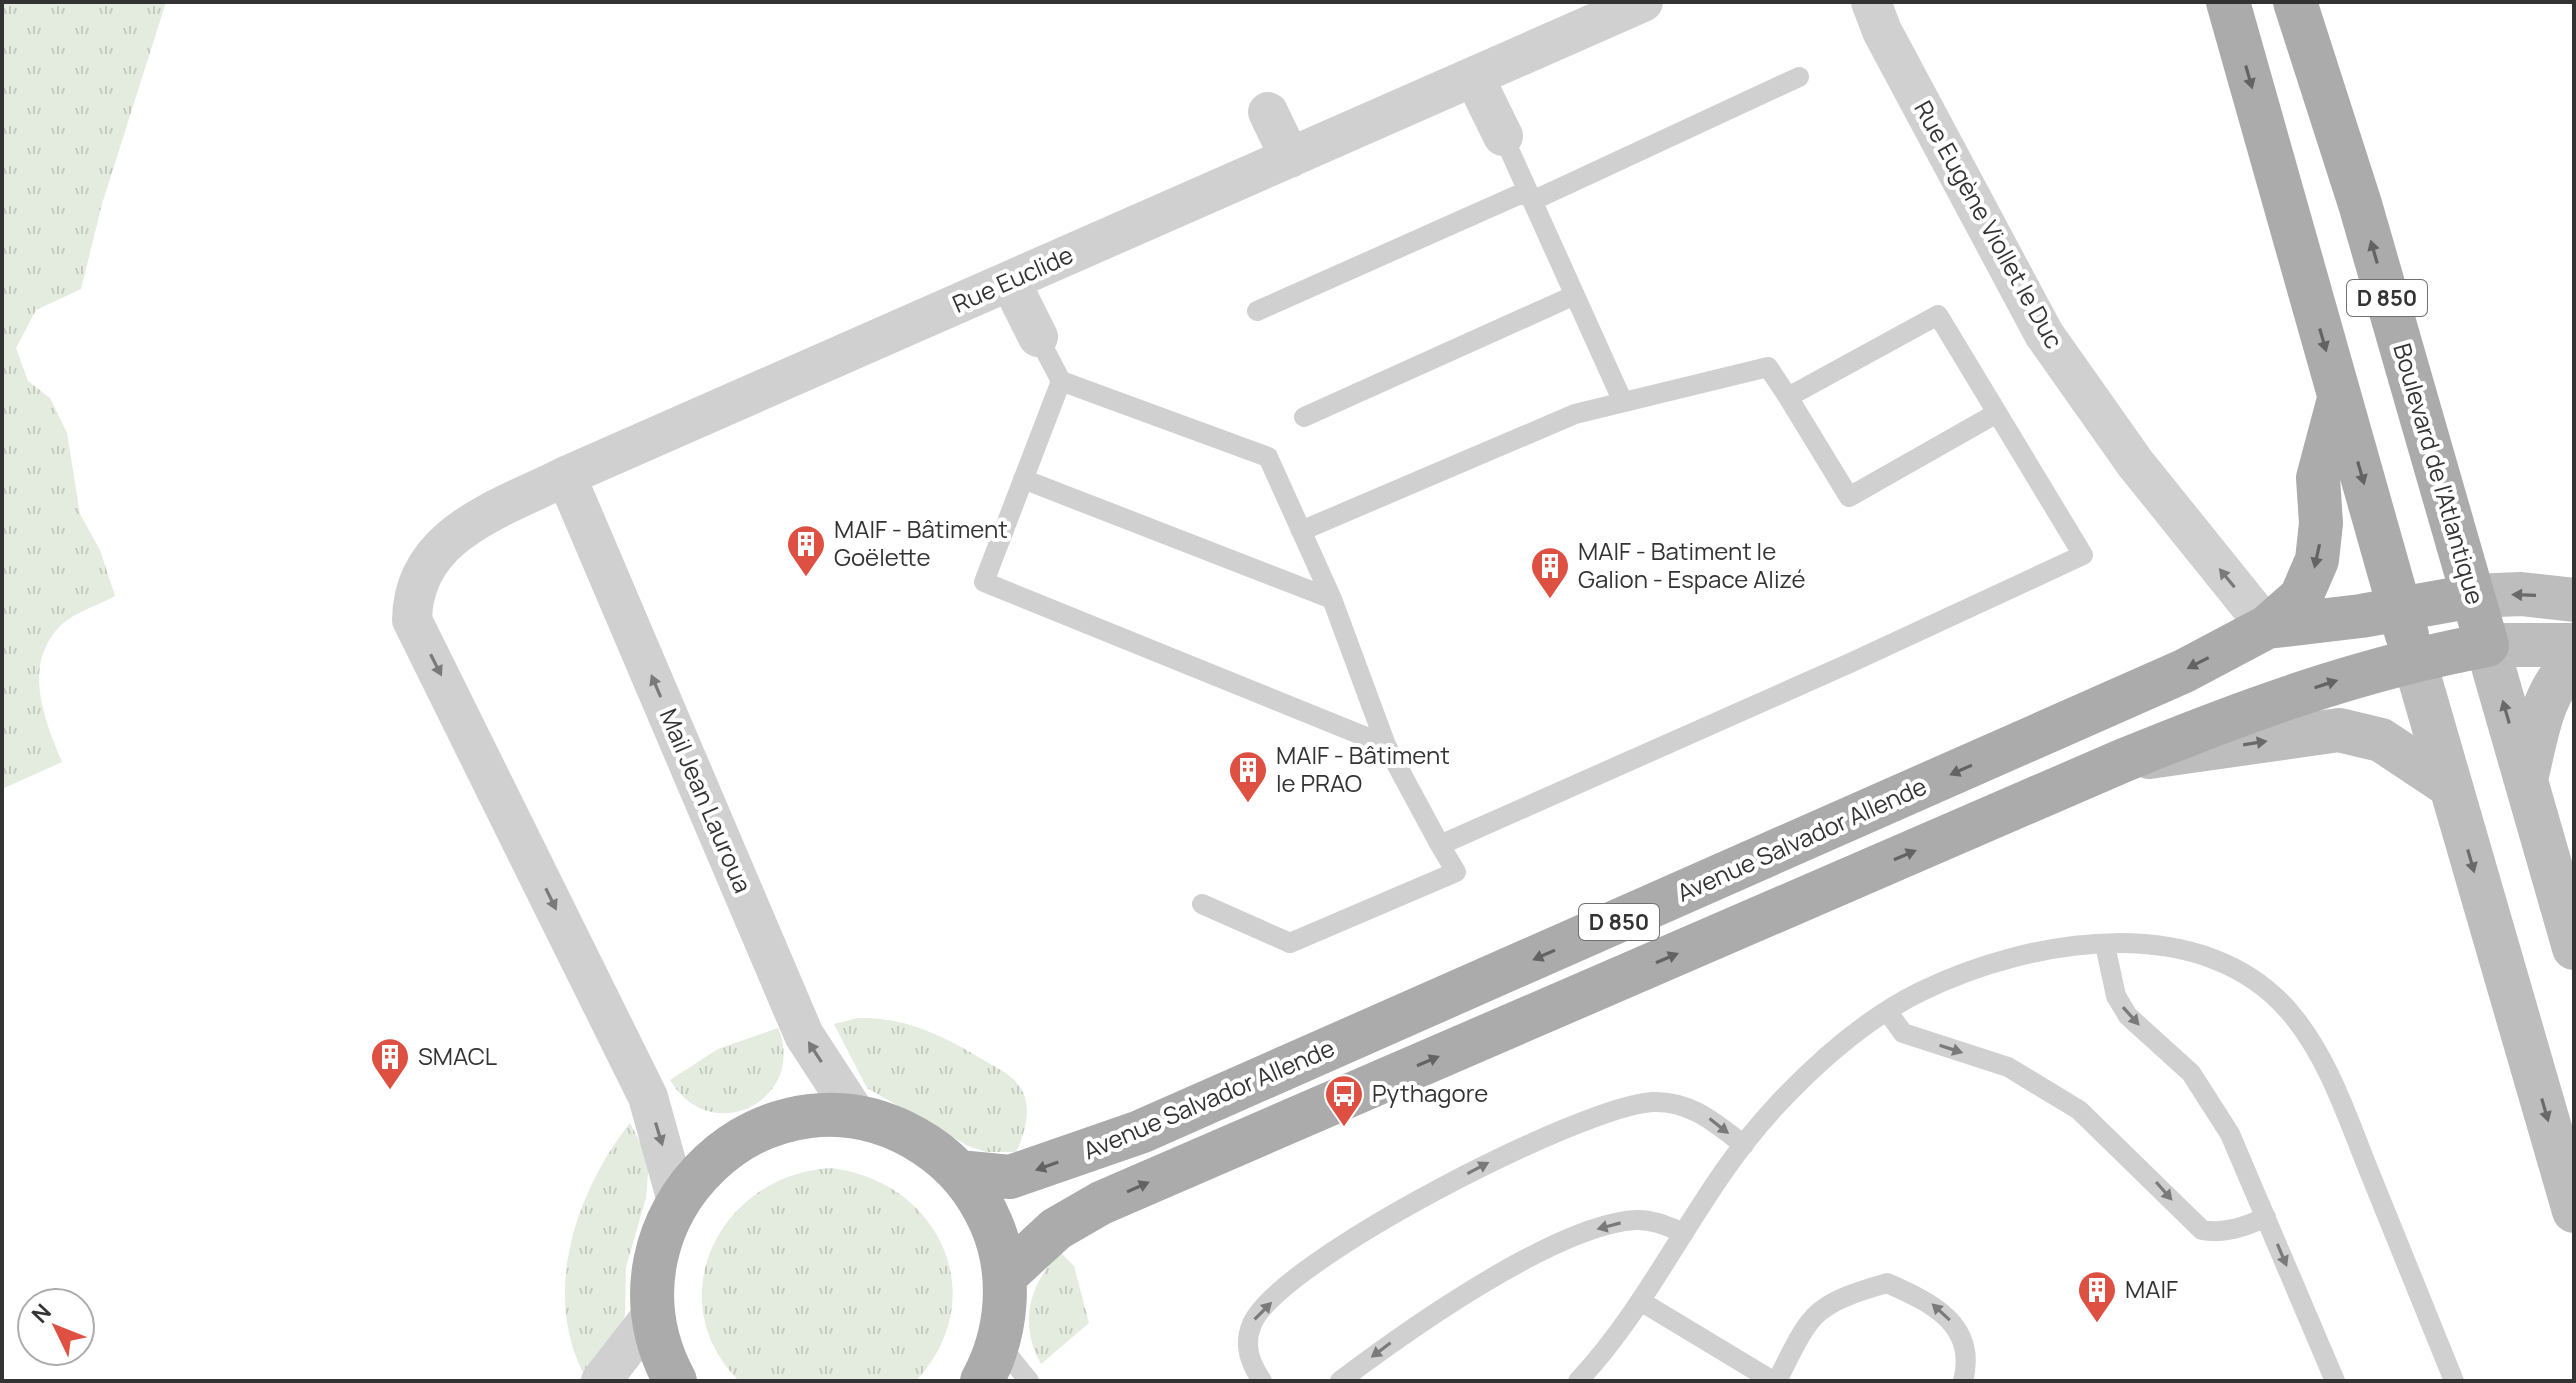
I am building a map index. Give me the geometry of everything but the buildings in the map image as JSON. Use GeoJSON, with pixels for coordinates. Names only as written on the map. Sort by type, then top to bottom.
{"type":"FeatureCollection","features":[{"type":"Feature","properties":{"kind":"main road","name":"D 850"},"geometry":{"type":"LineString","coordinates":[[2228,2],[2414,659]]}},
{"type":"Feature","properties":{"kind":"main road","name":"Boulevard de l'Atlantique"},"geometry":{"type":"LineString","coordinates":[[2295,2],[2360,204],[2574,948]]}},
{"type":"Feature","properties":{"kind":"main road"},"geometry":{"type":"LineString","coordinates":[[2267,627],[2301,597],[2317,560],[2321,523],[2318,478],[2340,398]]}},
{"type":"Feature","properties":{"kind":"main road"},"geometry":{"type":"LineString","coordinates":[[2473,596],[2521,594],[2574,600]]}},
{"type":"Feature","properties":{"kind":"main road","name":"Avenue Salvador Allende"},"geometry":{"type":"LineString","coordinates":[[959,1172],[1010,1177],[1140,1132],[2184,671],[2267,627],[2473,596]]}},
{"type":"Feature","properties":{"kind":"main road"},"geometry":{"type":"LineString","coordinates":[[2487,645],[2574,645]]}},
{"type":"Feature","properties":{"kind":"main road","name":"Avenue Salvador Allende"},"geometry":{"type":"LineString","coordinates":[[1005,1276],[1056,1229],[1101,1203],[2122,761],[2244,711],[2414,659],[2487,645]]}},
{"type":"Feature","properties":{"kind":"main road"},"geometry":{"type":"LineString","coordinates":[[2414,659],[2574,1211]]}},
{"type":"Feature","properties":{"kind":"main road"},"geometry":{"type":"LineString","coordinates":[[2526,779],[2552,688],[2574,663]]}},
{"type":"Feature","properties":{"kind":"main road"},"geometry":{"type":"LineString","coordinates":[[2122,761],[2339,730],[2381,740],[2450,786]]}},
{"type":"Feature","properties":{"kind":"main road"},"geometry":{"type":"LineString","coordinates":[[675,1381],[662,1353],[653,1314],[652,1279],[658,1244],[677,1201],[711,1161],[755,1131],[805,1117],[858,1118],[913,1137],[959,1172],[986,1210],[1001,1253],[1005,1276],[1004,1310],[990,1362]]}},
{"type":"Feature","properties":{"kind":"street","name":"Rue Euclide"},"geometry":{"type":"LineString","coordinates":[[677,1201],[648,1097],[412,620],[412,594],[428,561],[466,526],[566,476],[1643,2]]}},
{"type":"Feature","properties":{"kind":"street","name":"Rue Eugène Viollet le Duc"},"geometry":{"type":"LineString","coordinates":[[1871,2],[1882,31],[2044,334],[2135,463],[2267,627]]}},
{"type":"Feature","properties":{"kind":"street"},"geometry":{"type":"LineString","coordinates":[[1474,77],[1503,136]]}},
{"type":"Feature","properties":{"kind":"street"},"geometry":{"type":"LineString","coordinates":[[1268,112],[1290,158]]}},
{"type":"Feature","properties":{"kind":"street"},"geometry":{"type":"LineString","coordinates":[[1010,281],[1038,337]]}},
{"type":"Feature","properties":{"kind":"street","name":"Mail Jean Lauroua"},"geometry":{"type":"LineString","coordinates":[[566,476],[804,1035],[858,1118]]}},
{"type":"Feature","properties":{"kind":"street"},"geometry":{"type":"LineString","coordinates":[[601,1381],[653,1314]]}},
{"type":"Feature","properties":{"kind":"lane"},"geometry":{"type":"LineString","coordinates":[[1257,311],[1530,196],[1799,77]]}},
{"type":"Feature","properties":{"kind":"lane"},"geometry":{"type":"LineString","coordinates":[[1503,136],[1623,402]]}},
{"type":"Feature","properties":{"kind":"lane"},"geometry":{"type":"LineString","coordinates":[[1304,417],[1575,295]]}},
{"type":"Feature","properties":{"kind":"lane"},"geometry":{"type":"LineString","coordinates":[[1440,845],[1850,663],[2083,555],[1938,315],[1788,397]]}},
{"type":"Feature","properties":{"kind":"lane"},"geometry":{"type":"LineString","coordinates":[[1038,337],[1061,381],[1268,457],[1332,599],[1386,745],[1456,872],[1290,943],[1202,904]]}},
{"type":"Feature","properties":{"kind":"lane"},"geometry":{"type":"LineString","coordinates":[[1301,531],[1575,414],[1768,367],[1849,497],[1997,413]]}},
{"type":"Feature","properties":{"kind":"lane"},"geometry":{"type":"LineString","coordinates":[[1061,381],[984,582],[1386,745]]}},
{"type":"Feature","properties":{"kind":"lane"},"geometry":{"type":"LineString","coordinates":[[1023,479],[1332,599]]}},
{"type":"Feature","properties":{"kind":"lane"},"geometry":{"type":"LineString","coordinates":[[2105,945],[2116,996],[2128,1016],[2191,1073],[2213,1101],[2335,1381]]}},
{"type":"Feature","properties":{"kind":"lane"},"geometry":{"type":"LineString","coordinates":[[1578,1381],[1607,1351],[1642,1302],[1744,1145],[1814,1066],[1887,1011],[1921,992],[1977,969],[2050,951],[2105,945],[2184,950],[2218,961],[2256,982],[2294,1017],[2313,1045],[2346,1114],[2454,1381]]}},
{"type":"Feature","properties":{"kind":"lane"},"geometry":{"type":"LineString","coordinates":[[1887,1011],[1903,1033],[2008,1067],[2079,1110],[2202,1230],[2231,1230],[2266,1217]]}},
{"type":"Feature","properties":{"kind":"lane"},"geometry":{"type":"LineString","coordinates":[[1262,1381],[1253,1367],[1247,1342],[1253,1321],[1293,1282],[1365,1231],[1485,1164],[1611,1110],[1652,1102],[1684,1104],[1703,1114],[1744,1145]]}},
{"type":"Feature","properties":{"kind":"lane"},"geometry":{"type":"LineString","coordinates":[[1340,1381],[1456,1301],[1571,1238],[1638,1220],[1684,1233]]}},
{"type":"Feature","properties":{"kind":"lane"},"geometry":{"type":"LineString","coordinates":[[1642,1302],[1775,1381],[1802,1331],[1824,1304],[1887,1283],[1930,1302],[1954,1324],[1966,1350],[1968,1364],[1963,1381]]}},
{"type":"Feature","properties":{"kind":"lane"},"geometry":{"type":"LineString","coordinates":[[990,1362],[1029,1381]]}},
{"type":"Feature","properties":{"kind":"green space"},"geometry":{"type":"Polygon","coordinates":[[[2,2],[166,2],[102,204],[81,289],[36,310],[16,348],[28,381],[50,398],[67,433],[80,514],[100,550],[115,596],[65,621],[48,641],[42,658],[39,675],[43,710],[62,762],[2,789],[2,2]]]}},
{"type":"Feature","properties":{"kind":"green space"},"geometry":{"type":"Polygon","coordinates":[[[858,1018],[893,1021],[940,1036],[1013,1079],[1024,1094],[1027,1111],[1025,1128],[1016,1152],[986,1152],[968,1146],[867,1088],[834,1024],[858,1018]]]}},
{"type":"Feature","properties":{"kind":"green space"},"geometry":{"type":"Polygon","coordinates":[[[778,1028],[784,1053],[780,1076],[768,1094],[751,1106],[731,1113],[709,1111],[688,1101],[670,1080],[718,1049],[778,1028]]]}},
{"type":"Feature","properties":{"kind":"green space"},"geometry":{"type":"Polygon","coordinates":[[[630,1123],[649,1160],[646,1198],[626,1267],[625,1315],[617,1336],[586,1378],[572,1346],[566,1313],[565,1279],[570,1245],[594,1180],[630,1123]]]}},
{"type":"Feature","properties":{"kind":"green space"},"geometry":{"type":"Polygon","coordinates":[[[830,1168],[868,1177],[900,1195],[926,1219],[943,1248],[952,1280],[951,1314],[939,1348],[916,1381],[739,1381],[715,1348],[703,1314],[703,1279],[713,1246],[732,1217],[758,1193],[791,1176],[830,1168]]]}},
{"type":"Feature","properties":{"kind":"green space"},"geometry":{"type":"Polygon","coordinates":[[[1061,1253],[1074,1266],[1089,1323],[1041,1364],[1030,1334],[1030,1305],[1041,1278],[1061,1253]]]}},
{"type":"Feature","properties":{"kind":"place","name":"MAIF - Bâtiment Goëlette"},"geometry":{"type":"Point","coordinates":[806,578]}},
{"type":"Feature","properties":{"kind":"place","name":"MAIF - Batiment le Galion - Espace Alizé"},"geometry":{"type":"Point","coordinates":[1550,600]}},
{"type":"Feature","properties":{"kind":"place","name":"MAIF - Bâtiment le PRAO"},"geometry":{"type":"Point","coordinates":[1248,804]}},
{"type":"Feature","properties":{"kind":"place","name":"SMACL"},"geometry":{"type":"Point","coordinates":[390,1091]}},
{"type":"Feature","properties":{"kind":"place","name":"Pythagore"},"geometry":{"type":"Point","coordinates":[1344,1128]}},
{"type":"Feature","properties":{"kind":"place","name":"MAIF"},"geometry":{"type":"Point","coordinates":[2097,1324]}}]}
